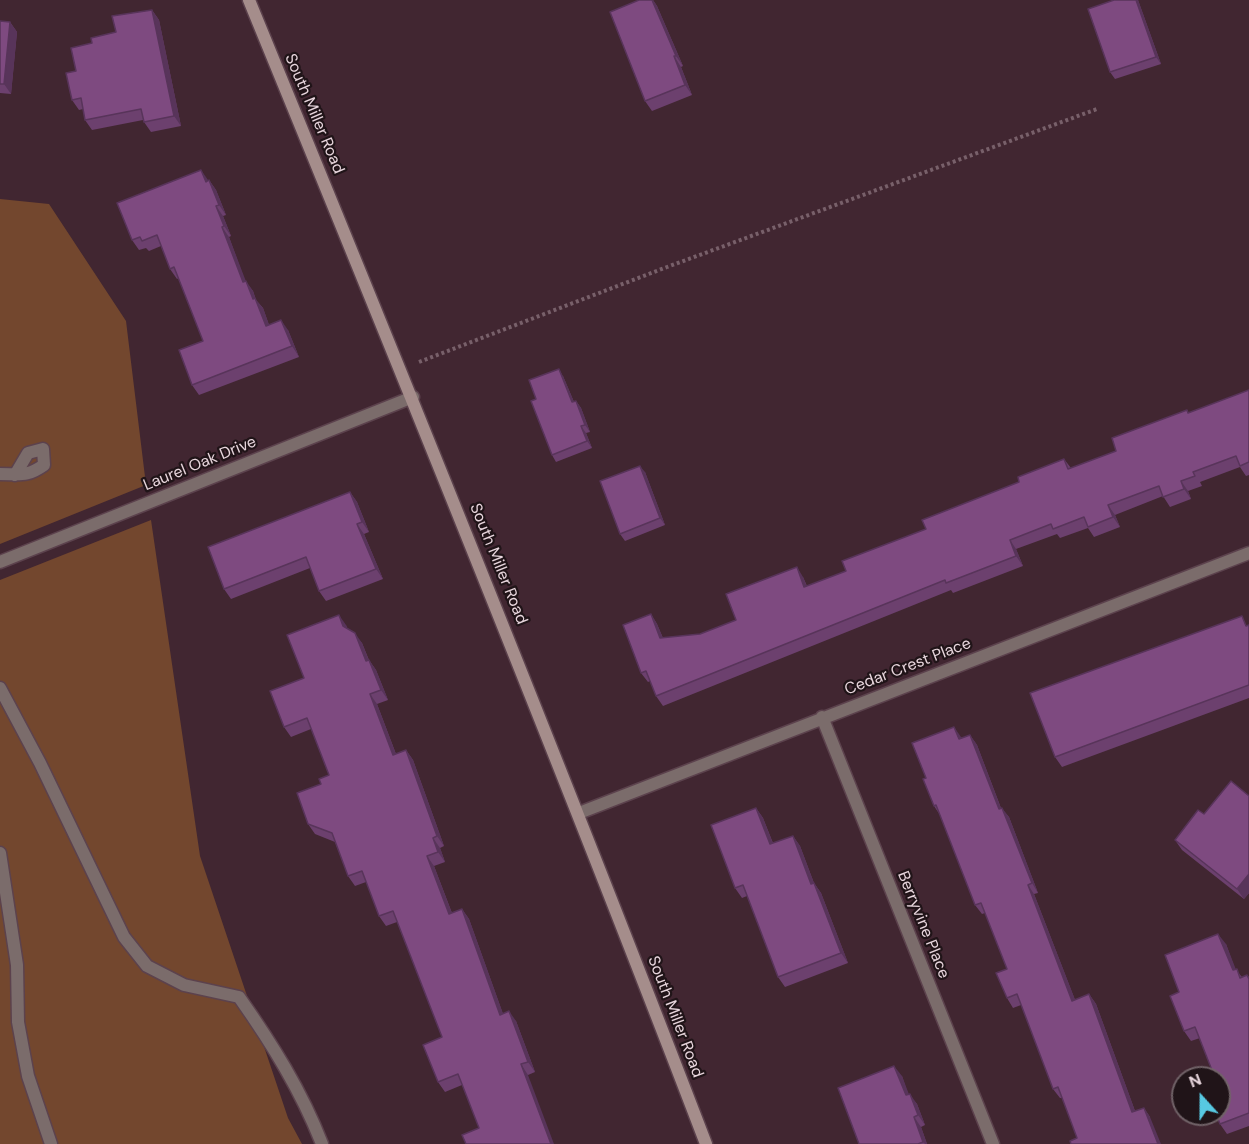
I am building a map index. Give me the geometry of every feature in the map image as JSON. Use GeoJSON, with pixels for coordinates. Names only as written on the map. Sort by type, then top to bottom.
{"type":"FeatureCollection","features":[{"type":"Feature","properties":{"kind":"street","name":"South Miller Road"},"geometry":{"type":"LineString","coordinates":[[249,0],[413,397],[579,813],[706,1144]]}},
{"type":"Feature","properties":{"kind":"street","name":"Laurel Oak Drive"},"geometry":{"type":"LineString","coordinates":[[0,562],[413,397]]}},
{"type":"Feature","properties":{"kind":"street"},"geometry":{"type":"LineString","coordinates":[[0,474],[15,475]]}},
{"type":"Feature","properties":{"kind":"street","name":"Cedar Crest Place"},"geometry":{"type":"LineString","coordinates":[[579,813],[1249,553]]}},
{"type":"Feature","properties":{"kind":"street"},"geometry":{"type":"LineString","coordinates":[[0,688],[124,937],[147,966],[184,985],[239,997],[276,1051],[311,1115],[322,1144]]}},
{"type":"Feature","properties":{"kind":"street","name":"Berryvine Place"},"geometry":{"type":"LineString","coordinates":[[822,717],[993,1144]]}},
{"type":"Feature","properties":{"kind":"street"},"geometry":{"type":"LineString","coordinates":[[0,853],[17,966],[18,1022],[27,1076],[51,1144]]}},
{"type":"Feature","properties":{"kind":"path"},"geometry":{"type":"LineString","coordinates":[[401,369],[667,267],[1097,109]]}},
{"type":"Feature","properties":{"kind":"shaded area"},"geometry":{"type":"Polygon","coordinates":[[[0,199],[49,204],[126,321],[146,485],[0,544],[0,199]]]}},
{"type":"Feature","properties":{"kind":"shaded area"},"geometry":{"type":"Polygon","coordinates":[[[151,520],[200,856],[288,1118],[302,1144],[0,1144],[0,580],[151,520]]]}},
{"type":"Feature","properties":{"kind":"building"},"geometry":{"type":"Polygon","coordinates":[[[639,0],[652,0],[676,56],[674,56],[685,85],[645,101],[610,12],[639,0]]]}},
{"type":"Feature","properties":{"kind":"building"},"geometry":{"type":"Polygon","coordinates":[[[1114,0],[1136,0],[1156,57],[1110,72],[1088,9],[1114,0]]]}},
{"type":"Feature","properties":{"kind":"building"},"geometry":{"type":"Polygon","coordinates":[[[152,10],[174,116],[144,122],[141,109],[85,120],[81,98],[72,100],[66,73],[76,71],[71,48],[92,43],[91,38],[116,32],[112,16],[152,10]]]}},
{"type":"Feature","properties":{"kind":"building"},"geometry":{"type":"Polygon","coordinates":[[[0,21],[10,22],[4,84],[0,84],[0,21]]]}},
{"type":"Feature","properties":{"kind":"building"},"geometry":{"type":"Polygon","coordinates":[[[201,170],[206,182],[209,180],[219,205],[216,206],[224,226],[222,227],[243,282],[246,281],[253,299],[255,298],[266,326],[281,320],[292,346],[192,385],[179,350],[203,341],[174,267],[170,269],[157,235],[142,241],[140,237],[132,240],[117,203],[201,170]]]}},
{"type":"Feature","properties":{"kind":"building"},"geometry":{"type":"Polygon","coordinates":[[[559,369],[572,402],[576,401],[585,425],[581,426],[587,441],[552,455],[531,401],[536,399],[529,380],[559,369]]]}},
{"type":"Feature","properties":{"kind":"building"},"geometry":{"type":"Polygon","coordinates":[[[1249,390],[1249,462],[1240,466],[1236,456],[1193,472],[1195,476],[1181,481],[1184,489],[1163,497],[1159,486],[1108,505],[1113,517],[1088,527],[1084,517],[1053,529],[1051,524],[1010,540],[1016,556],[946,583],[945,580],[656,696],[646,671],[641,673],[623,625],[651,614],[660,638],[700,634],[736,620],[726,594],[797,567],[804,587],[846,571],[842,561],[926,529],[922,520],[1019,482],[1018,477],[1064,459],[1068,469],[1116,451],[1112,438],[1249,390]]]}},
{"type":"Feature","properties":{"kind":"building"},"geometry":{"type":"Polygon","coordinates":[[[640,466],[660,518],[620,534],[600,481],[640,466]]]}},
{"type":"Feature","properties":{"kind":"building"},"geometry":{"type":"Polygon","coordinates":[[[350,492],[362,522],[357,524],[376,569],[319,591],[306,557],[224,589],[208,547],[350,492]]]}},
{"type":"Feature","properties":{"kind":"building"},"geometry":{"type":"Polygon","coordinates":[[[339,615],[343,626],[355,633],[381,690],[370,694],[393,755],[406,750],[437,836],[433,838],[438,852],[427,856],[449,914],[462,909],[500,1015],[509,1011],[528,1062],[521,1064],[551,1144],[466,1144],[462,1135],[479,1128],[458,1074],[438,1082],[423,1045],[442,1037],[393,911],[379,916],[362,871],[348,876],[332,833],[308,824],[297,793],[321,784],[319,779],[329,775],[307,718],[284,727],[270,691],[304,678],[287,635],[339,615]]]}},
{"type":"Feature","properties":{"kind":"building"},"geometry":{"type":"Polygon","coordinates":[[[1242,616],[1246,626],[1249,625],[1249,685],[1055,757],[1030,693],[1242,616]]]}},
{"type":"Feature","properties":{"kind":"building"},"geometry":{"type":"Polygon","coordinates":[[[954,727],[959,739],[970,735],[999,809],[1002,808],[1032,883],[1028,885],[1072,1001],[1089,994],[1132,1112],[1144,1108],[1158,1144],[1071,1144],[1070,1141],[1077,1138],[1058,1087],[1053,1089],[1017,994],[1007,998],[996,973],[1007,969],[981,903],[975,905],[936,805],[934,806],[923,779],[926,778],[912,743],[954,727]]]}},
{"type":"Feature","properties":{"kind":"building"},"geometry":{"type":"Polygon","coordinates":[[[1231,781],[1249,796],[1249,874],[1237,889],[1175,840],[1198,810],[1204,814],[1231,781]]]}},
{"type":"Feature","properties":{"kind":"building"},"geometry":{"type":"Polygon","coordinates":[[[756,808],[770,844],[793,836],[841,953],[778,977],[743,885],[735,888],[711,825],[756,808]]]}},
{"type":"Feature","properties":{"kind":"building"},"geometry":{"type":"Polygon","coordinates":[[[1218,934],[1233,970],[1237,969],[1240,978],[1247,975],[1249,979],[1249,1113],[1231,1120],[1231,1066],[1210,1066],[1195,1027],[1184,1031],[1170,996],[1179,992],[1165,955],[1218,934]]]}},
{"type":"Feature","properties":{"kind":"building"},"geometry":{"type":"Polygon","coordinates":[[[894,1066],[906,1095],[910,1094],[918,1115],[914,1117],[923,1142],[918,1144],[859,1144],[838,1088],[894,1066]]]}}]}
